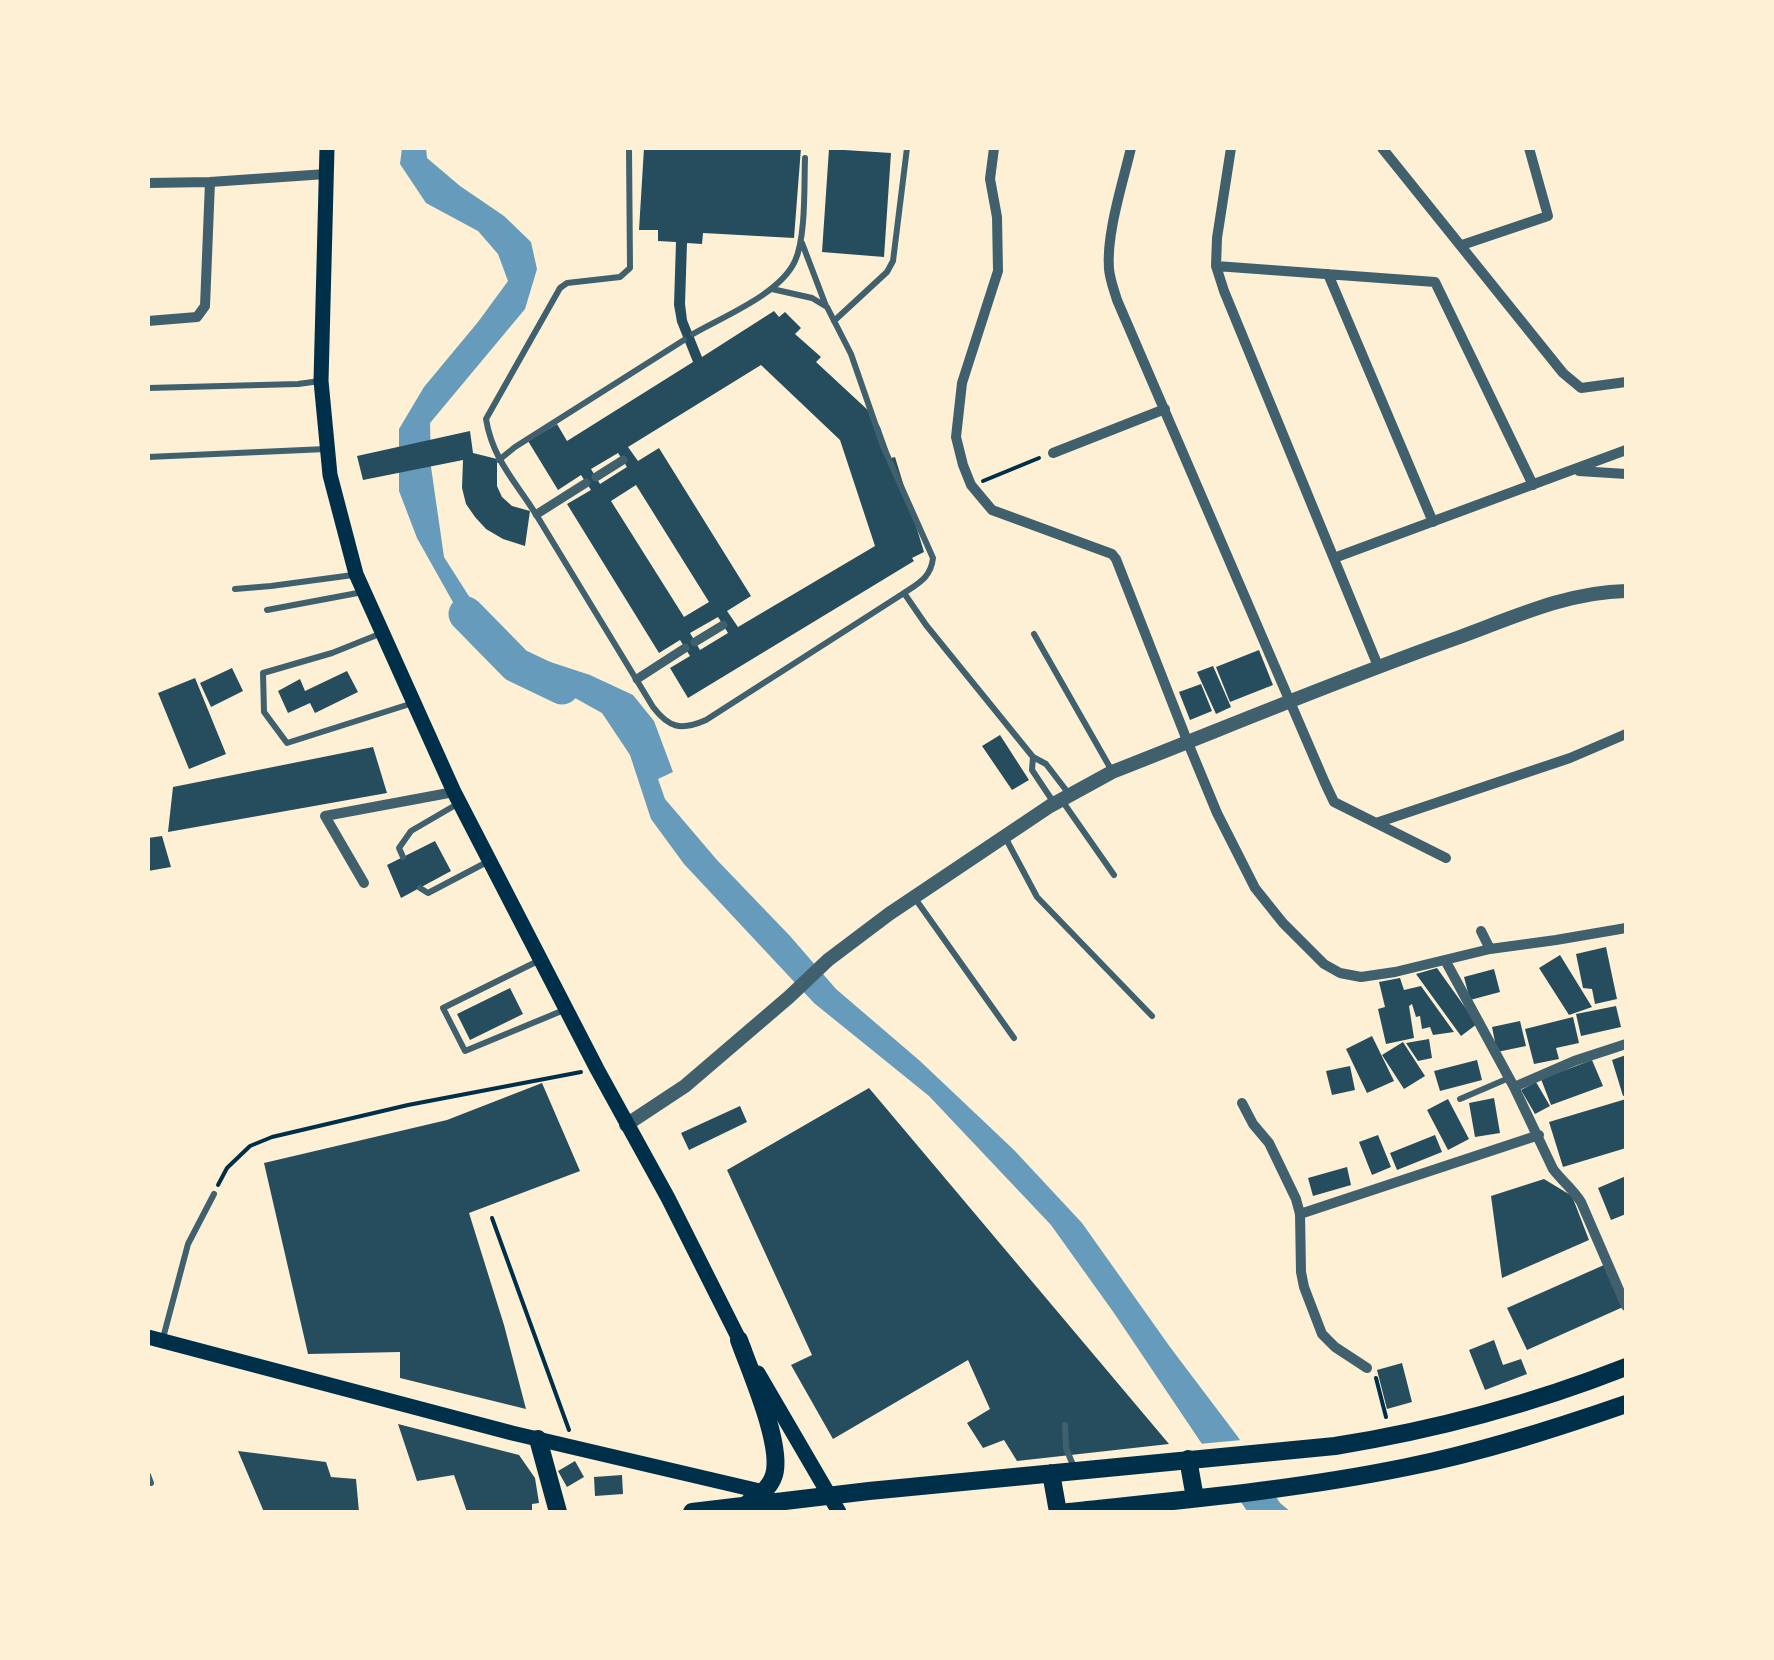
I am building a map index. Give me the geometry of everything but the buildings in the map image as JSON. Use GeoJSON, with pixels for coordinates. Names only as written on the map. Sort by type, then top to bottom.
{"type":"FeatureCollection","features":[{"type":"Feature","properties":{"kind":"main road"},"geometry":{"type":"LineString","coordinates":[[327,148],[321,381],[330,475],[356,574],[457,797],[596,1069],[668,1198],[739,1340],[833,1504]]}},
{"type":"Feature","properties":{"kind":"main road"},"geometry":{"type":"LineString","coordinates":[[155,1338],[538,1439],[764,1492]]}},
{"type":"Feature","properties":{"kind":"main road"},"geometry":{"type":"LineString","coordinates":[[739,1340],[774,1445],[775,1472],[764,1492],[744,1506]]}},
{"type":"Feature","properties":{"kind":"main road"},"geometry":{"type":"LineString","coordinates":[[692,1512],[744,1506],[833,1504],[1051,1473],[1335,1446],[1470,1419],[1626,1367]]}},
{"type":"Feature","properties":{"kind":"main road"},"geometry":{"type":"LineString","coordinates":[[1068,1512],[1274,1490],[1406,1467],[1552,1430],[1626,1404]]}},
{"type":"Feature","properties":{"kind":"main road"},"geometry":{"type":"LineString","coordinates":[[538,1439],[558,1512]]}},
{"type":"Feature","properties":{"kind":"main road"},"geometry":{"type":"LineString","coordinates":[[1188,1459],[1195,1498]]}},
{"type":"Feature","properties":{"kind":"main road"},"geometry":{"type":"LineString","coordinates":[[1051,1473],[1058,1512]]}},
{"type":"Feature","properties":{"kind":"street"},"geometry":{"type":"LineString","coordinates":[[994,148],[990,178],[998,271],[962,383],[956,420],[956,437],[971,485],[992,510],[1112,554],[1116,559],[1217,813],[1254,888],[1324,964],[1340,973],[1361,977],[1490,948],[1626,928]]}},
{"type":"Feature","properties":{"kind":"street"},"geometry":{"type":"LineString","coordinates":[[1130,148],[1109,265],[1117,300],[1334,802],[1446,858]]}},
{"type":"Feature","properties":{"kind":"street"},"geometry":{"type":"LineString","coordinates":[[1231,148],[1216,266],[1378,666]]}},
{"type":"Feature","properties":{"kind":"street"},"geometry":{"type":"LineString","coordinates":[[1382,148],[1563,373],[1581,388],[1626,382]]}},
{"type":"Feature","properties":{"kind":"street"},"geometry":{"type":"LineString","coordinates":[[1462,245],[1548,216],[1529,148]]}},
{"type":"Feature","properties":{"kind":"street"},"geometry":{"type":"LineString","coordinates":[[148,183],[326,174]]}},
{"type":"Feature","properties":{"kind":"street"},"geometry":{"type":"LineString","coordinates":[[148,321],[197,317],[205,306],[210,182]]}},
{"type":"Feature","properties":{"kind":"street"},"geometry":{"type":"LineString","coordinates":[[1216,266],[1435,282],[1532,485]]}},
{"type":"Feature","properties":{"kind":"street"},"geometry":{"type":"LineString","coordinates":[[1328,274],[1432,522]]}},
{"type":"Feature","properties":{"kind":"street"},"geometry":{"type":"LineString","coordinates":[[1052,453],[1165,408]]}},
{"type":"Feature","properties":{"kind":"street"},"geometry":{"type":"LineString","coordinates":[[1334,558],[1626,450]]}},
{"type":"Feature","properties":{"kind":"street"},"geometry":{"type":"LineString","coordinates":[[536,514],[622,460]]}},
{"type":"Feature","properties":{"kind":"street"},"geometry":{"type":"LineString","coordinates":[[1573,470],[1626,474]]}},
{"type":"Feature","properties":{"kind":"street"},"geometry":{"type":"LineString","coordinates":[[626,1125],[685,1086],[828,960],[913,896],[1061,799],[1112,772],[1378,666],[1566,599],[1626,591]]}},
{"type":"Feature","properties":{"kind":"street"},"geometry":{"type":"LineString","coordinates":[[696,642],[723,625]]}},
{"type":"Feature","properties":{"kind":"street"},"geometry":{"type":"LineString","coordinates":[[636,679],[685,648]]}},
{"type":"Feature","properties":{"kind":"street"},"geometry":{"type":"LineString","coordinates":[[1376,824],[1570,758],[1626,734]]}},
{"type":"Feature","properties":{"kind":"street"},"geometry":{"type":"LineString","coordinates":[[364,883],[324,816],[457,797]]}},
{"type":"Feature","properties":{"kind":"street"},"geometry":{"type":"LineString","coordinates":[[1481,931],[1490,948]]}},
{"type":"Feature","properties":{"kind":"street"},"geometry":{"type":"LineString","coordinates":[[1445,960],[1539,1135],[1553,1169],[1572,1186],[1581,1202],[1626,1306]]}},
{"type":"Feature","properties":{"kind":"street"},"geometry":{"type":"LineString","coordinates":[[1512,1083],[1626,1044]]}},
{"type":"Feature","properties":{"kind":"street"},"geometry":{"type":"LineString","coordinates":[[1242,1103],[1268,1143],[1296,1200],[1300,1214],[1301,1272],[1322,1334],[1367,1368]]}},
{"type":"Feature","properties":{"kind":"street"},"geometry":{"type":"LineString","coordinates":[[1300,1214],[1539,1135]]}},
{"type":"Feature","properties":{"kind":"lane"},"geometry":{"type":"LineString","coordinates":[[628,148],[630,268],[620,277],[560,288],[486,419],[499,460],[636,679],[664,721],[681,726],[695,724],[904,593],[932,569],[933,558],[800,239]]}},
{"type":"Feature","properties":{"kind":"lane"},"geometry":{"type":"LineString","coordinates":[[834,321],[887,272],[893,261],[908,148]]}},
{"type":"Feature","properties":{"kind":"lane"},"geometry":{"type":"LineString","coordinates":[[693,334],[772,289],[792,265],[800,239],[805,158]]}},
{"type":"Feature","properties":{"kind":"lane"},"geometry":{"type":"LineString","coordinates":[[772,289],[812,298],[826,307]]}},
{"type":"Feature","properties":{"kind":"lane"},"geometry":{"type":"LineString","coordinates":[[499,460],[684,340]]}},
{"type":"Feature","properties":{"kind":"lane"},"geometry":{"type":"LineString","coordinates":[[148,388],[321,381]]}},
{"type":"Feature","properties":{"kind":"lane"},"geometry":{"type":"LineString","coordinates":[[148,457],[328,449]]}},
{"type":"Feature","properties":{"kind":"lane"},"geometry":{"type":"LineString","coordinates":[[235,589],[356,574]]}},
{"type":"Feature","properties":{"kind":"lane"},"geometry":{"type":"LineString","coordinates":[[267,610],[363,592]]}},
{"type":"Feature","properties":{"kind":"lane"},"geometry":{"type":"LineString","coordinates":[[904,593],[1033,757],[1046,764],[1061,799]]}},
{"type":"Feature","properties":{"kind":"lane"},"geometry":{"type":"LineString","coordinates":[[382,634],[263,672],[264,712],[287,743],[414,703]]}},
{"type":"Feature","properties":{"kind":"lane"},"geometry":{"type":"LineString","coordinates":[[1034,634],[1112,772]]}},
{"type":"Feature","properties":{"kind":"lane"},"geometry":{"type":"LineString","coordinates":[[1033,757],[1032,770],[1061,799],[1114,875]]}},
{"type":"Feature","properties":{"kind":"lane"},"geometry":{"type":"LineString","coordinates":[[404,857],[399,848],[411,831],[457,797]]}},
{"type":"Feature","properties":{"kind":"lane"},"geometry":{"type":"LineString","coordinates":[[1004,835],[1037,896],[1152,1016]]}},
{"type":"Feature","properties":{"kind":"lane"},"geometry":{"type":"LineString","coordinates":[[420,888],[428,893],[491,860]]}},
{"type":"Feature","properties":{"kind":"lane"},"geometry":{"type":"LineString","coordinates":[[913,896],[1014,1038]]}},
{"type":"Feature","properties":{"kind":"lane"},"geometry":{"type":"LineString","coordinates":[[541,960],[444,1008],[465,1050],[566,1010]]}},
{"type":"Feature","properties":{"kind":"lane"},"geometry":{"type":"LineString","coordinates":[[1460,1099],[1512,1083]]}},
{"type":"Feature","properties":{"kind":"lane"},"geometry":{"type":"LineString","coordinates":[[155,1338],[188,1244],[214,1194]]}},
{"type":"Feature","properties":{"kind":"lane"},"geometry":{"type":"LineString","coordinates":[[1065,1425],[1066,1448],[1076,1471]]}},
{"type":"Feature","properties":{"kind":"path"},"geometry":{"type":"LineString","coordinates":[[971,485],[1052,453]]}},
{"type":"Feature","properties":{"kind":"path"},"geometry":{"type":"LineString","coordinates":[[214,1194],[227,1168],[250,1146],[272,1137],[596,1069]]}},
{"type":"Feature","properties":{"kind":"path"},"geometry":{"type":"LineString","coordinates":[[492,1218],[575,1448]]}},
{"type":"Feature","properties":{"kind":"path"},"geometry":{"type":"LineString","coordinates":[[1367,1368],[1374,1370],[1392,1436]]}},
{"type":"Feature","properties":{"kind":"water"},"geometry":{"type":"Polygon","coordinates":[[[402,148],[426,148],[427,158],[504,216],[531,242],[537,269],[525,309],[430,423],[431,467],[444,557],[479,612],[526,654],[590,675],[633,695],[654,721],[673,772],[658,779],[665,799],[836,989],[1014,1150],[1082,1223],[1238,1437],[1280,1503],[1291,1512],[1247,1511],[1051,1225],[929,1096],[814,1003],[684,864],[651,819],[630,755],[602,713],[521,668],[454,604],[417,538],[399,491],[399,429],[424,387],[508,281],[498,254],[478,231],[426,203],[400,164],[402,148]]]}},
{"type":"Feature","properties":{"kind":"pier"},"geometry":{"type":"Polygon","coordinates":[[[1242,1440],[1278,1497],[1236,1502],[1199,1444],[1242,1440]]]}},
{"type":"Feature","properties":{"kind":"waterway"},"geometry":{"type":"LineString","coordinates":[[466,614],[516,665],[562,687]]}}]}
